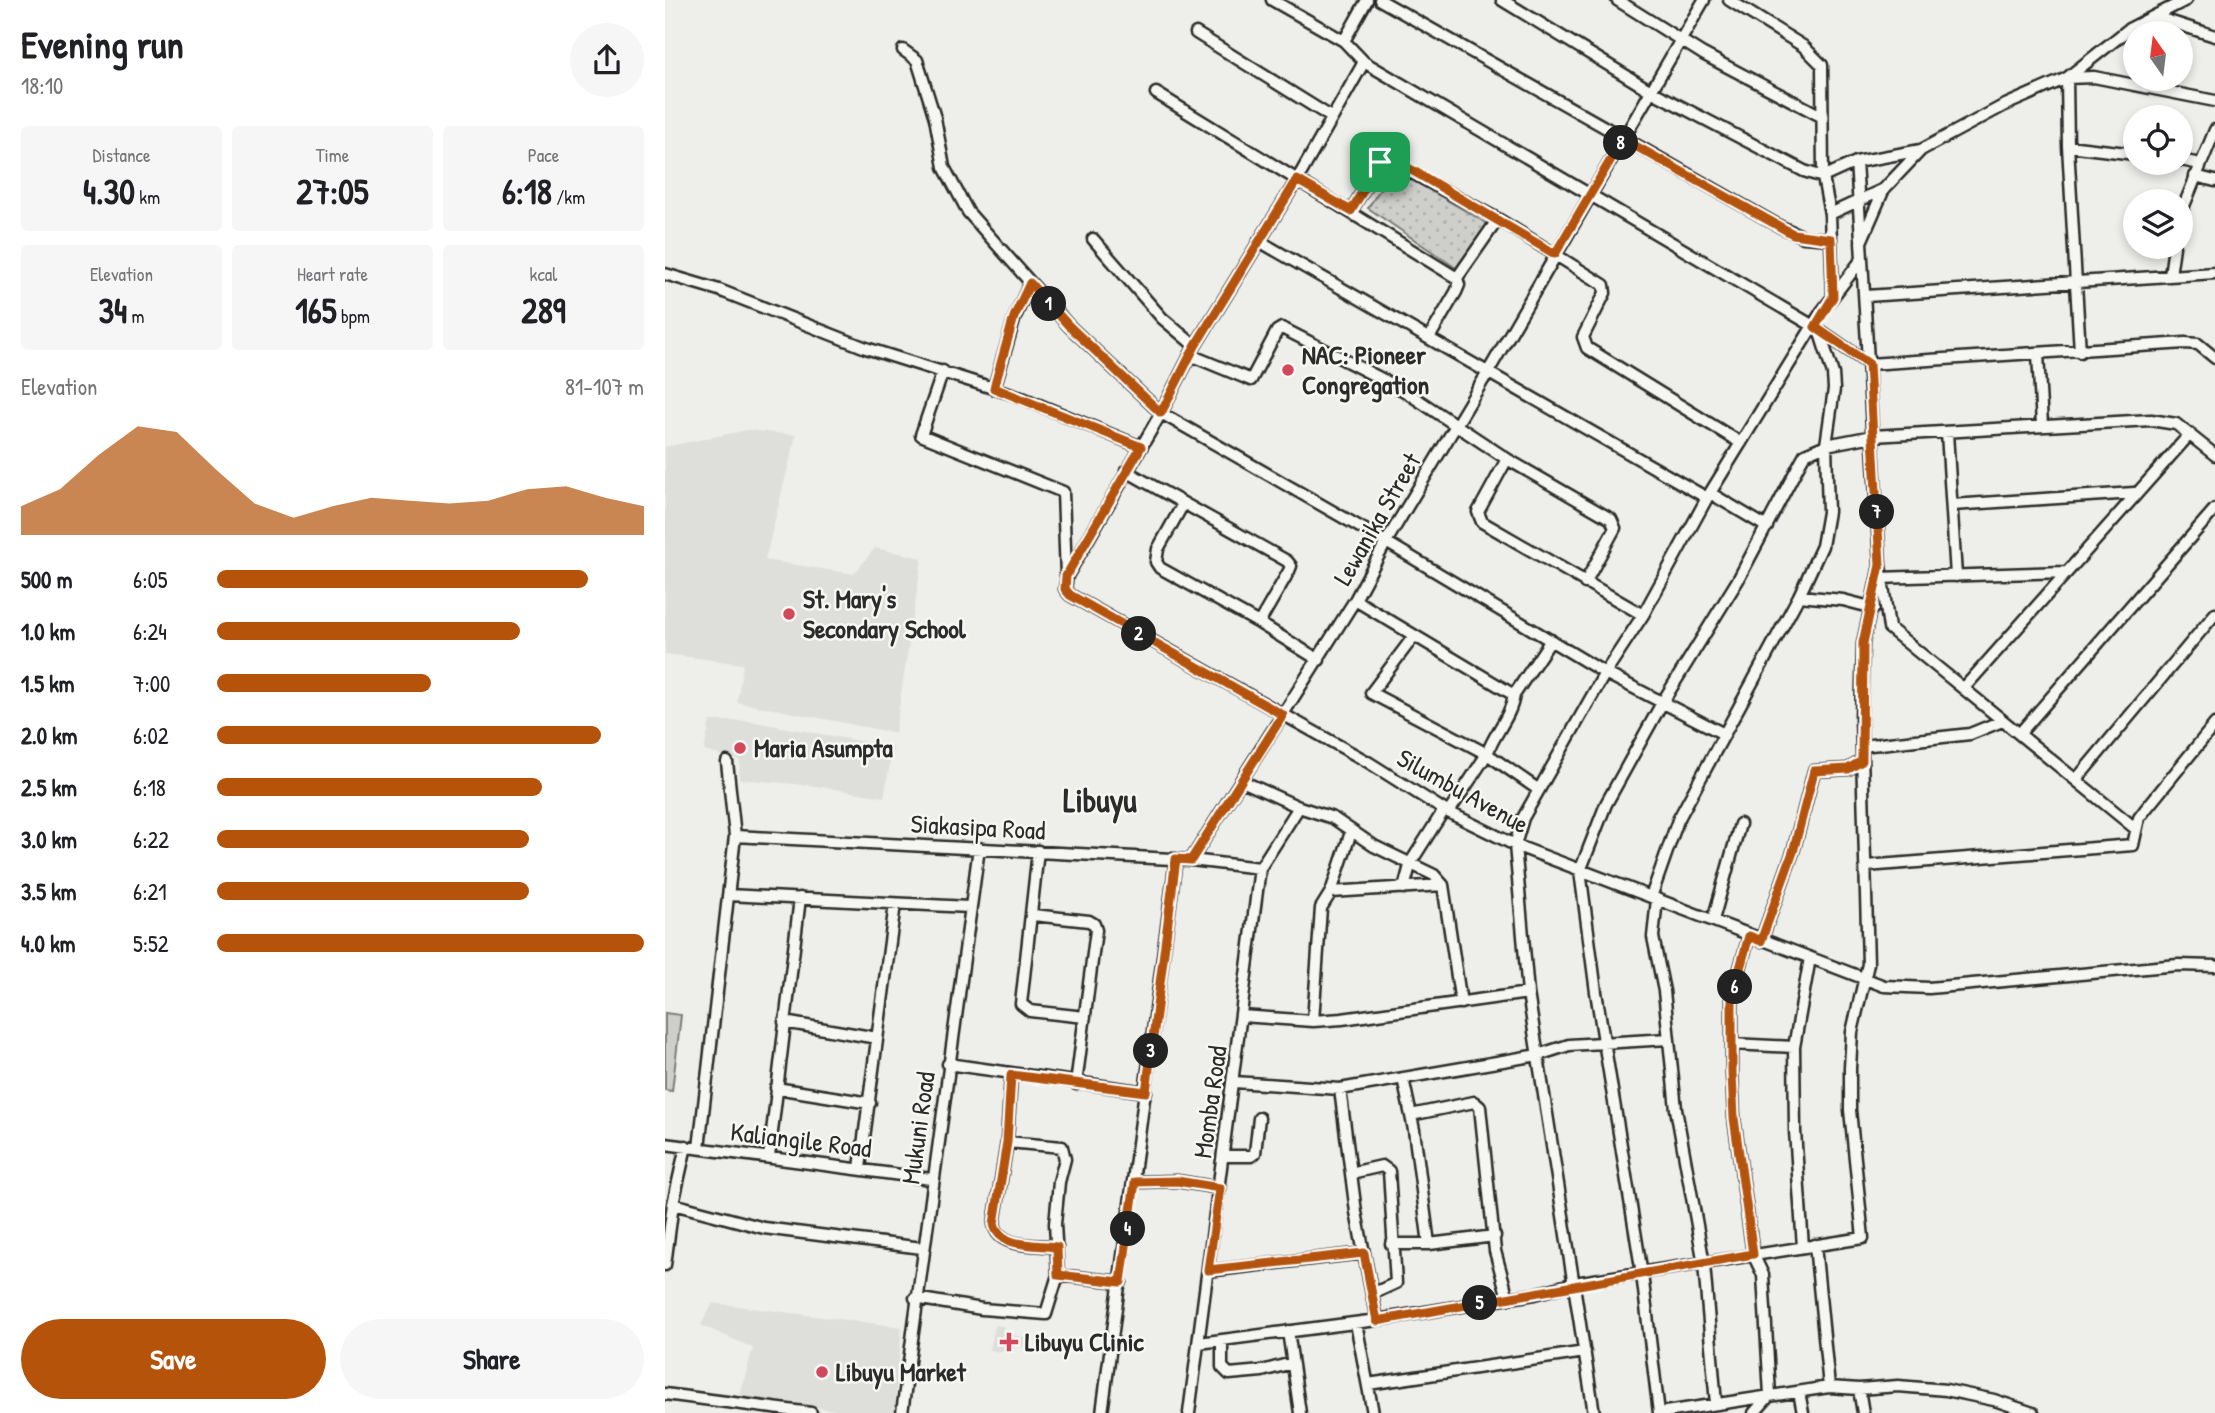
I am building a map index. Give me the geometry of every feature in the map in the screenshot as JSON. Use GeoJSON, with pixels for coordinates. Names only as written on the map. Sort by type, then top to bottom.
{"type":"FeatureCollection","features":[{"type":"Feature","properties":{"kind":"street"},"geometry":{"type":"LineString","coordinates":[[1272,0],[1344,41],[1364,62],[1817,330],[1869,364],[2185,343],[2198,344],[2215,358]]}},
{"type":"Feature","properties":{"kind":"street"},"geometry":{"type":"LineString","coordinates":[[1344,41],[1367,0]]}},
{"type":"Feature","properties":{"kind":"street"},"geometry":{"type":"LineString","coordinates":[[1381,0],[1793,234],[1831,239]]}},
{"type":"Feature","properties":{"kind":"street"},"geometry":{"type":"LineString","coordinates":[[1502,0],[1651,91],[1795,167],[1823,177],[1856,163],[1921,150],[2003,106],[2067,78],[2129,29],[2186,0]]}},
{"type":"Feature","properties":{"kind":"street"},"geometry":{"type":"LineString","coordinates":[[1617,0],[1681,41],[1821,116]]}},
{"type":"Feature","properties":{"kind":"street","name":"Lewanika Street"},"geometry":{"type":"LineString","coordinates":[[1191,860],[1355,600],[1386,542],[1704,0]]}},
{"type":"Feature","properties":{"kind":"street"},"geometry":{"type":"LineString","coordinates":[[1729,0],[1803,46],[1822,65],[1823,177],[1830,214],[1833,297]]}},
{"type":"Feature","properties":{"kind":"street"},"geometry":{"type":"LineString","coordinates":[[2157,17],[2215,36]]}},
{"type":"Feature","properties":{"kind":"street"},"geometry":{"type":"LineString","coordinates":[[1196,33],[1331,117]]}},
{"type":"Feature","properties":{"kind":"street"},"geometry":{"type":"LineString","coordinates":[[903,50],[917,60],[925,79],[944,167],[951,184],[983,231],[1011,258],[1069,326],[1161,413],[1386,542],[1605,673],[1724,734]]}},
{"type":"Feature","properties":{"kind":"street"},"geometry":{"type":"LineString","coordinates":[[1066,576],[1161,413],[1192,350],[1297,180],[1364,62]]}},
{"type":"Feature","properties":{"kind":"street"},"geometry":{"type":"LineString","coordinates":[[2067,78],[2094,77],[2215,101]]}},
{"type":"Feature","properties":{"kind":"street"},"geometry":{"type":"LineString","coordinates":[[2067,78],[2074,282],[2080,352]]}},
{"type":"Feature","properties":{"kind":"street"},"geometry":{"type":"LineString","coordinates":[[1156,93],[1457,278],[1457,292],[1429,338]]}},
{"type":"Feature","properties":{"kind":"street"},"geometry":{"type":"LineString","coordinates":[[2190,189],[2215,130]]}},
{"type":"Feature","properties":{"kind":"street"},"geometry":{"type":"LineString","coordinates":[[2068,146],[2123,153]]}},
{"type":"Feature","properties":{"kind":"street"},"geometry":{"type":"LineString","coordinates":[[1861,242],[1884,189],[1921,150]]}},
{"type":"Feature","properties":{"kind":"street"},"geometry":{"type":"LineString","coordinates":[[1351,211],[1380,162],[1388,160],[1498,219],[1606,288],[1583,337],[1587,348],[1741,443]]}},
{"type":"Feature","properties":{"kind":"street"},"geometry":{"type":"LineString","coordinates":[[1856,163],[1866,296],[1880,578],[1889,628],[2136,828]]}},
{"type":"Feature","properties":{"kind":"street"},"geometry":{"type":"LineString","coordinates":[[2193,163],[2200,164]]}},
{"type":"Feature","properties":{"kind":"street"},"geometry":{"type":"LineString","coordinates":[[2195,176],[2215,181]]}},
{"type":"Feature","properties":{"kind":"street"},"geometry":{"type":"LineString","coordinates":[[1830,214],[1884,189]]}},
{"type":"Feature","properties":{"kind":"street"},"geometry":{"type":"LineString","coordinates":[[1457,278],[1498,219]]}},
{"type":"Feature","properties":{"kind":"street"},"geometry":{"type":"LineString","coordinates":[[1093,239],[1192,350],[1251,380],[1277,331],[1282,328],[1403,390],[1507,459],[1614,522],[1613,533],[1585,583]]}},
{"type":"Feature","properties":{"kind":"street"},"geometry":{"type":"LineString","coordinates":[[1259,241],[1767,527]]}},
{"type":"Feature","properties":{"kind":"street"},"geometry":{"type":"LineString","coordinates":[[1594,1413],[1528,993],[1515,845],[1523,818],[1605,673],[1643,615],[1709,495],[1817,330],[1833,297],[1862,258]]}},
{"type":"Feature","properties":{"kind":"street"},"geometry":{"type":"LineString","coordinates":[[2170,275],[2172,259]]}},
{"type":"Feature","properties":{"kind":"street"},"geometry":{"type":"LineString","coordinates":[[1866,296],[2215,273]]}},
{"type":"Feature","properties":{"kind":"street"},"geometry":{"type":"LineString","coordinates":[[665,274],[719,290],[866,348],[994,388],[1141,447]]}},
{"type":"Feature","properties":{"kind":"street"},"geometry":{"type":"LineString","coordinates":[[994,388],[1014,317],[1030,283]]}},
{"type":"Feature","properties":{"kind":"street"},"geometry":{"type":"LineString","coordinates":[[1716,1404],[1705,1264],[1676,1109],[1664,991],[1653,937],[1654,898],[1678,820],[1799,596],[1822,546],[1826,528],[1826,444],[1834,382],[1817,330]]}},
{"type":"Feature","properties":{"kind":"street"},"geometry":{"type":"LineString","coordinates":[[2038,354],[2042,425]]}},
{"type":"Feature","properties":{"kind":"street"},"geometry":{"type":"LineString","coordinates":[[943,371],[921,435],[1063,492],[1066,576]]}},
{"type":"Feature","properties":{"kind":"street"},"geometry":{"type":"LineString","coordinates":[[2033,1413],[1994,1400],[1946,1390],[1898,1386],[1859,1389],[1829,1387],[1659,1413],[1642,1274],[1584,915],[1580,871],[1606,804],[1662,703],[1717,616],[1805,454],[1826,444],[1873,436],[2042,425],[2164,421],[2190,434],[2215,455]]}},
{"type":"Feature","properties":{"kind":"street"},"geometry":{"type":"LineString","coordinates":[[1947,433],[1956,576]]}},
{"type":"Feature","properties":{"kind":"street"},"geometry":{"type":"LineString","coordinates":[[1964,688],[2134,493],[2190,434]]}},
{"type":"Feature","properties":{"kind":"street"},"geometry":{"type":"LineString","coordinates":[[1507,459],[1478,518],[1643,615]]}},
{"type":"Feature","properties":{"kind":"street"},"geometry":{"type":"LineString","coordinates":[[1126,471],[1291,566],[1259,623]]}},
{"type":"Feature","properties":{"kind":"street"},"geometry":{"type":"LineString","coordinates":[[1952,505],[2134,493]]}},
{"type":"Feature","properties":{"kind":"street"},"geometry":{"type":"LineString","coordinates":[[1183,503],[1158,549],[1156,562],[1160,568],[1319,660]]}},
{"type":"Feature","properties":{"kind":"street"},"geometry":{"type":"LineString","coordinates":[[2021,733],[2215,509]]}},
{"type":"Feature","properties":{"kind":"street"},"geometry":{"type":"LineString","coordinates":[[1880,578],[2066,572]]}},
{"type":"Feature","properties":{"kind":"street","name":"Silumbu Avenue"},"geometry":{"type":"LineString","coordinates":[[1066,576],[1065,589],[1070,595],[1446,811],[1515,845],[1580,871],[1884,986],[1929,988],[2178,965],[2215,966]]}},
{"type":"Feature","properties":{"kind":"street"},"geometry":{"type":"LineString","coordinates":[[1199,1343],[1377,1321],[1509,1298],[1575,1283],[1863,1238],[1850,1110],[1850,1069],[1852,1032],[1868,964],[1862,761],[1863,643],[1869,607],[1880,578]]}},
{"type":"Feature","properties":{"kind":"street"},"geometry":{"type":"LineString","coordinates":[[1799,596],[1843,600],[1885,611]]}},
{"type":"Feature","properties":{"kind":"street"},"geometry":{"type":"LineString","coordinates":[[1355,600],[1514,695]]}},
{"type":"Feature","properties":{"kind":"street"},"geometry":{"type":"LineString","coordinates":[[2076,780],[2215,614]]}},
{"type":"Feature","properties":{"kind":"street"},"geometry":{"type":"LineString","coordinates":[[1414,636],[1371,693],[1487,754],[1539,790]]}},
{"type":"Feature","properties":{"kind":"street"},"geometry":{"type":"LineString","coordinates":[[1404,888],[1411,862],[1487,754],[1492,740],[1513,705],[1514,695],[1551,640]]}},
{"type":"Feature","properties":{"kind":"street"},"geometry":{"type":"LineString","coordinates":[[1862,746],[1970,734],[2002,721]]}},
{"type":"Feature","properties":{"kind":"street"},"geometry":{"type":"LineString","coordinates":[[1866,866],[2133,845],[2136,828],[2145,810],[2215,724]]}},
{"type":"Feature","properties":{"kind":"street"},"geometry":{"type":"LineString","coordinates":[[1761,941],[1793,852],[1814,771],[1848,769],[1862,761]]}},
{"type":"Feature","properties":{"kind":"street"},"geometry":{"type":"LineString","coordinates":[[699,1148],[735,836],[727,762]]}},
{"type":"Feature","properties":{"kind":"street"},"geometry":{"type":"LineString","coordinates":[[1242,780],[1299,807],[1333,818],[1352,832],[1434,875],[1443,885],[1461,1003]]}},
{"type":"Feature","properties":{"kind":"street","name":"Momba Road"},"geometry":{"type":"LineString","coordinates":[[1189,1413],[1260,868],[1299,807]]}},
{"type":"Feature","properties":{"kind":"street"},"geometry":{"type":"LineString","coordinates":[[1713,920],[1740,824]]}},
{"type":"Feature","properties":{"kind":"street"},"geometry":{"type":"LineString","coordinates":[[1313,1021],[1321,908],[1331,892],[1352,832]]}},
{"type":"Feature","properties":{"kind":"street","name":"Siakasipa Road"},"geometry":{"type":"LineString","coordinates":[[735,836],[1176,859],[1260,868]]}},
{"type":"Feature","properties":{"kind":"street","name":"Mukuni Road"},"geometry":{"type":"LineString","coordinates":[[902,1413],[931,1179],[979,848]]}},
{"type":"Feature","properties":{"kind":"street"},"geometry":{"type":"LineString","coordinates":[[1038,851],[1021,1004],[1030,1011],[1085,1017]]}},
{"type":"Feature","properties":{"kind":"street"},"geometry":{"type":"LineString","coordinates":[[1102,1413],[1135,1182],[1176,859]]}},
{"type":"Feature","properties":{"kind":"street"},"geometry":{"type":"LineString","coordinates":[[1331,892],[1443,885]]}},
{"type":"Feature","properties":{"kind":"street"},"geometry":{"type":"LineString","coordinates":[[728,895],[969,907]]}},
{"type":"Feature","properties":{"kind":"street"},"geometry":{"type":"LineString","coordinates":[[769,1157],[800,898]]}},
{"type":"Feature","properties":{"kind":"street"},"geometry":{"type":"LineString","coordinates":[[860,1168],[895,904]]}},
{"type":"Feature","properties":{"kind":"street"},"geometry":{"type":"LineString","coordinates":[[1033,915],[1094,925],[1076,1084]]}},
{"type":"Feature","properties":{"kind":"street"},"geometry":{"type":"LineString","coordinates":[[1749,936],[1732,997],[1732,1044],[1734,1118],[1753,1254],[1763,1275],[1770,1395],[1754,1413]]}},
{"type":"Feature","properties":{"kind":"street"},"geometry":{"type":"LineString","coordinates":[[1803,1247],[1795,1131],[1794,1047],[1810,958]]}},
{"type":"Feature","properties":{"kind":"street"},"geometry":{"type":"LineString","coordinates":[[1242,1016],[1313,1021],[1528,993]]}},
{"type":"Feature","properties":{"kind":"street"},"geometry":{"type":"LineString","coordinates":[[784,1022],[877,1038]]}},
{"type":"Feature","properties":{"kind":"street"},"geometry":{"type":"LineString","coordinates":[[1234,1082],[1340,1089],[1538,1055],[1569,1045],[1668,1039]]}},
{"type":"Feature","properties":{"kind":"street"},"geometry":{"type":"LineString","coordinates":[[1732,1044],[1794,1047]]}},
{"type":"Feature","properties":{"kind":"street"},"geometry":{"type":"LineString","coordinates":[[948,1064],[1146,1092]]}},
{"type":"Feature","properties":{"kind":"street"},"geometry":{"type":"LineString","coordinates":[[1011,1075],[1007,1142],[994,1224],[997,1236],[1004,1240],[1057,1247]]}},
{"type":"Feature","properties":{"kind":"street"},"geometry":{"type":"LineString","coordinates":[[1403,1077],[1429,1244]]}},
{"type":"Feature","properties":{"kind":"street"},"geometry":{"type":"LineString","coordinates":[[776,1088],[870,1103]]}},
{"type":"Feature","properties":{"kind":"street"},"geometry":{"type":"LineString","coordinates":[[1340,1089],[1350,1173],[1377,1321]]}},
{"type":"Feature","properties":{"kind":"street"},"geometry":{"type":"LineString","coordinates":[[1411,1115],[1478,1103],[1497,1267],[1509,1298]]}},
{"type":"Feature","properties":{"kind":"street"},"geometry":{"type":"LineString","coordinates":[[1224,1156],[1251,1156],[1255,1153],[1259,1118]]}},
{"type":"Feature","properties":{"kind":"street"},"geometry":{"type":"LineString","coordinates":[[915,1298],[982,1309],[1046,1314],[1058,1275],[1056,1200],[1065,1158],[1062,1147],[1007,1142]]}},
{"type":"Feature","properties":{"kind":"street","name":"Kaliangile Road"},"geometry":{"type":"LineString","coordinates":[[665,1144],[931,1179]]}},
{"type":"Feature","properties":{"kind":"street"},"geometry":{"type":"LineString","coordinates":[[665,1265],[673,1204],[686,1146]]}},
{"type":"Feature","properties":{"kind":"street"},"geometry":{"type":"LineString","coordinates":[[1350,1173],[1387,1167],[1392,1188],[1391,1244],[1396,1283],[1373,1294]]}},
{"type":"Feature","properties":{"kind":"street"},"geometry":{"type":"LineString","coordinates":[[1135,1182],[1177,1181],[1220,1188]]}},
{"type":"Feature","properties":{"kind":"street"},"geometry":{"type":"LineString","coordinates":[[673,1204],[764,1228],[922,1248]]}},
{"type":"Feature","properties":{"kind":"street"},"geometry":{"type":"LineString","coordinates":[[1391,1244],[1429,1244],[1495,1236]]}},
{"type":"Feature","properties":{"kind":"street"},"geometry":{"type":"LineString","coordinates":[[1815,1245],[1829,1387]]}},
{"type":"Feature","properties":{"kind":"street"},"geometry":{"type":"LineString","coordinates":[[1208,1270],[1364,1253]]}},
{"type":"Feature","properties":{"kind":"street"},"geometry":{"type":"LineString","coordinates":[[1058,1275],[1121,1282]]}},
{"type":"Feature","properties":{"kind":"street"},"geometry":{"type":"LineString","coordinates":[[1356,1324],[1373,1413]]}},
{"type":"Feature","properties":{"kind":"street"},"geometry":{"type":"LineString","coordinates":[[1288,1331],[1300,1413]]}},
{"type":"Feature","properties":{"kind":"street"},"geometry":{"type":"LineString","coordinates":[[1221,1341],[1221,1367],[1229,1374],[1262,1371],[1292,1363]]}},
{"type":"Feature","properties":{"kind":"street"},"geometry":{"type":"LineString","coordinates":[[1368,1384],[1585,1352]]}},
{"type":"Feature","properties":{"kind":"street"},"geometry":{"type":"LineString","coordinates":[[1859,1389],[1863,1413]]}},
{"type":"Feature","properties":{"kind":"street"},"geometry":{"type":"LineString","coordinates":[[1800,1392],[1803,1413]]}},
{"type":"Feature","properties":{"kind":"street"},"geometry":{"type":"LineString","coordinates":[[665,1394],[811,1413]]}},
{"type":"Feature","properties":{"kind":"shaded area"},"geometry":{"type":"Polygon","coordinates":[[[1393,169],[1488,224],[1456,268],[1368,208],[1393,169]]]}},
{"type":"Feature","properties":{"kind":"shaded area","name":"St. Mary's Secondary School"},"geometry":{"type":"Polygon","coordinates":[[[747,430],[796,435],[765,560],[854,574],[875,548],[922,558],[895,733],[737,702],[743,664],[665,654],[665,447],[747,430]]]}},
{"type":"Feature","properties":{"kind":"shaded area"},"geometry":{"type":"Polygon","coordinates":[[[710,721],[749,721],[893,747],[884,797],[816,786],[739,779],[740,760],[704,751],[710,721]]]}},
{"type":"Feature","properties":{"kind":"shaded area"},"geometry":{"type":"Polygon","coordinates":[[[665,1013],[681,1015],[672,1091],[665,1090],[665,1013]]]}},
{"type":"Feature","properties":{"kind":"shaded area","name":"Libuyu Market"},"geometry":{"type":"Polygon","coordinates":[[[713,1303],[902,1327],[894,1413],[854,1413],[740,1396],[753,1348],[701,1325],[713,1303]]]}},
{"type":"Feature","properties":{"kind":"shaded area","name":"Libuyu Clinic"},"geometry":{"type":"Polygon","coordinates":[[[995,1325],[1004,1326],[1003,1333],[1027,1338],[1025,1348],[1015,1346],[1013,1354],[990,1350],[995,1325]]]}},
{"type":"Feature","properties":{"kind":"place","name":"NAC: Pioneer Congregation"},"geometry":{"type":"Point","coordinates":[1288,370]}},
{"type":"Feature","properties":{"kind":"place","name":"St. Mary's Secondary School"},"geometry":{"type":"Point","coordinates":[789,614]}},
{"type":"Feature","properties":{"kind":"place","name":"Maria Asumpta"},"geometry":{"type":"Point","coordinates":[740,748]}},
{"type":"Feature","properties":{"kind":"place","name":"Libuyu Clinic"},"geometry":{"type":"Point","coordinates":[1009,1342]}},
{"type":"Feature","properties":{"kind":"place","name":"Libuyu Market"},"geometry":{"type":"Point","coordinates":[822,1372]}},
{"type":"Feature","properties":{"kind":"district","name":"Libuyu"},"geometry":{"type":"Point","coordinates":[1100,800]}},
{"type":"Feature","properties":{"kind":"route"},"geometry":{"type":"LineString","coordinates":[[1623,139],[1793,234],[1831,239],[1833,297],[1822,311],[1815,327],[1820,334],[1869,364],[1880,565],[1863,643],[1862,761],[1848,769],[1817,770],[1811,775],[1805,810],[1786,874],[1761,941],[1749,936],[1732,997],[1734,1118],[1753,1254],[1705,1264],[1575,1283],[1535,1294],[1377,1321],[1364,1253],[1208,1270],[1220,1188],[1177,1181],[1135,1182],[1121,1282],[1058,1275],[1057,1247],[1004,1240],[997,1236],[994,1224],[1007,1142],[1011,1075],[1146,1092],[1176,859],[1191,860],[1283,715],[1070,595],[1065,589],[1066,576],[1141,447],[994,388],[1014,317],[1030,283],[1069,326],[1161,413],[1195,346],[1297,180],[1351,211],[1380,162],[1388,160],[1410,169],[1555,254],[1623,139]]}}]}
